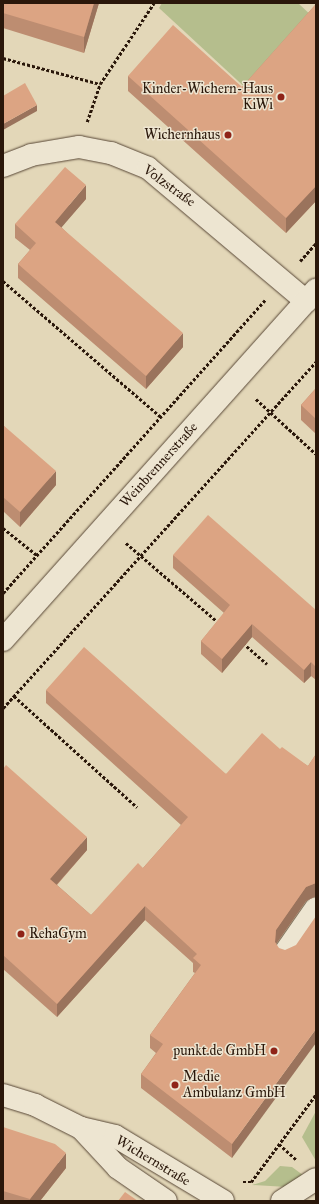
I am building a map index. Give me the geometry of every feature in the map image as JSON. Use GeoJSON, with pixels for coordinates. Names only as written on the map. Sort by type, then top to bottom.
{"type":"FeatureCollection","features":[{"type":"Feature","properties":{"kind":"street","name":"Volzstraße"},"geometry":{"type":"LineString","coordinates":[[3,166],[31,155],[79,147],[111,153],[148,168],[283,280],[311,296]]}},
{"type":"Feature","properties":{"kind":"street","name":"Weinbrennerstraße"},"geometry":{"type":"LineString","coordinates":[[3,640],[311,296]]}},
{"type":"Feature","properties":{"kind":"street"},"geometry":{"type":"LineString","coordinates":[[286,951],[316,908]]}},
{"type":"Feature","properties":{"kind":"street","name":"Wichernstraße"},"geometry":{"type":"LineString","coordinates":[[3,1095],[35,1105],[81,1128],[115,1136],[204,1191],[223,1201]]}},
{"type":"Feature","properties":{"kind":"street","name":"Wichernstraße"},"geometry":{"type":"LineString","coordinates":[[81,1128],[118,1168],[166,1201]]}},
{"type":"Feature","properties":{"kind":"street"},"geometry":{"type":"LineString","coordinates":[[282,1201],[316,1179]]}},
{"type":"Feature","properties":{"kind":"path"},"geometry":{"type":"LineString","coordinates":[[79,147],[100,84],[154,3]]}},
{"type":"Feature","properties":{"kind":"path"},"geometry":{"type":"LineString","coordinates":[[3,58],[100,84]]}},
{"type":"Feature","properties":{"kind":"path"},"geometry":{"type":"LineString","coordinates":[[3,593],[316,243]]}},
{"type":"Feature","properties":{"kind":"path"},"geometry":{"type":"LineString","coordinates":[[3,281],[161,416]]}},
{"type":"Feature","properties":{"kind":"path"},"geometry":{"type":"LineString","coordinates":[[3,708],[142,558],[316,361]]}},
{"type":"Feature","properties":{"kind":"path"},"geometry":{"type":"LineString","coordinates":[[271,412],[316,454]]}},
{"type":"Feature","properties":{"kind":"path"},"geometry":{"type":"LineString","coordinates":[[3,528],[37,556]]}},
{"type":"Feature","properties":{"kind":"path"},"geometry":{"type":"LineString","coordinates":[[142,558],[225,628]]}},
{"type":"Feature","properties":{"kind":"path"},"geometry":{"type":"LineString","coordinates":[[237,638],[267,664]]}},
{"type":"Feature","properties":{"kind":"path"},"geometry":{"type":"LineString","coordinates":[[14,696],[137,807]]}},
{"type":"Feature","properties":{"kind":"path"},"geometry":{"type":"LineString","coordinates":[[204,1191],[211,1182],[251,1182],[316,1094]]}},
{"type":"Feature","properties":{"kind":"green space"},"geometry":{"type":"Polygon","coordinates":[[[162,3],[298,3],[315,19],[250,92],[159,8],[162,3]]]}},
{"type":"Feature","properties":{"kind":"green space"},"geometry":{"type":"Polygon","coordinates":[[[316,1111],[316,1161],[302,1137],[316,1111]]]}},
{"type":"Feature","properties":{"kind":"green space"},"geometry":{"type":"Polygon","coordinates":[[[280,1166],[292,1167],[307,1178],[287,1187],[252,1185],[265,1181],[280,1166]]]}},
{"type":"Feature","properties":{"kind":"building"},"geometry":{"type":"Polygon","coordinates":[[[3,3],[94,3],[84,37],[3,13],[3,3]]]}},
{"type":"Feature","properties":{"kind":"building"},"geometry":{"type":"Polygon","coordinates":[[[316,4],[316,186],[286,218],[128,76],[173,25],[242,87],[316,4]]]}},
{"type":"Feature","properties":{"kind":"building"},"geometry":{"type":"Polygon","coordinates":[[[25,83],[37,105],[3,124],[3,96],[25,83]]]}},
{"type":"Feature","properties":{"kind":"building"},"geometry":{"type":"Polygon","coordinates":[[[65,167],[86,185],[55,222],[183,333],[146,376],[18,264],[36,243],[15,224],[65,167]]]}},
{"type":"Feature","properties":{"kind":"building"},"geometry":{"type":"Polygon","coordinates":[[[316,388],[316,419],[301,405],[316,388]]]}},
{"type":"Feature","properties":{"kind":"building"},"geometry":{"type":"Polygon","coordinates":[[[3,425],[56,471],[20,512],[3,497],[3,425]]]}},
{"type":"Feature","properties":{"kind":"building"},"geometry":{"type":"Polygon","coordinates":[[[208,515],[316,610],[316,667],[311,662],[304,670],[252,624],[222,659],[201,641],[230,605],[173,555],[208,515]]]}},
{"type":"Feature","properties":{"kind":"building"},"geometry":{"type":"Polygon","coordinates":[[[84,647],[226,774],[262,733],[280,749],[282,747],[308,766],[316,754],[316,883],[306,887],[276,930],[275,942],[279,948],[285,950],[296,945],[316,916],[316,1029],[232,1144],[141,1074],[163,1044],[150,1035],[201,965],[193,958],[197,954],[145,906],[57,1004],[3,955],[3,769],[6,765],[87,837],[50,879],[91,915],[138,863],[143,868],[188,817],[46,690],[84,647]]]}},
{"type":"Feature","properties":{"kind":"building"},"geometry":{"type":"Polygon","coordinates":[[[3,1127],[55,1144],[66,1153],[30,1199],[3,1191],[3,1127]]]}},
{"type":"Feature","properties":{"kind":"building"},"geometry":{"type":"Polygon","coordinates":[[[125,1192],[138,1201],[118,1201],[125,1192]]]}},
{"type":"Feature","properties":{"kind":"place","name":"Kinder-Wichern-Haus KiWi"},"geometry":{"type":"Point","coordinates":[281,97]}},
{"type":"Feature","properties":{"kind":"place","name":"Wichernhaus"},"geometry":{"type":"Point","coordinates":[228,135]}},
{"type":"Feature","properties":{"kind":"place","name":"RehaGym"},"geometry":{"type":"Point","coordinates":[21,934]}},
{"type":"Feature","properties":{"kind":"place","name":"punkt.de GmbH"},"geometry":{"type":"Point","coordinates":[274,1051]}},
{"type":"Feature","properties":{"kind":"place","name":"Medie Ambulanz GmbH"},"geometry":{"type":"Point","coordinates":[175,1085]}}]}
